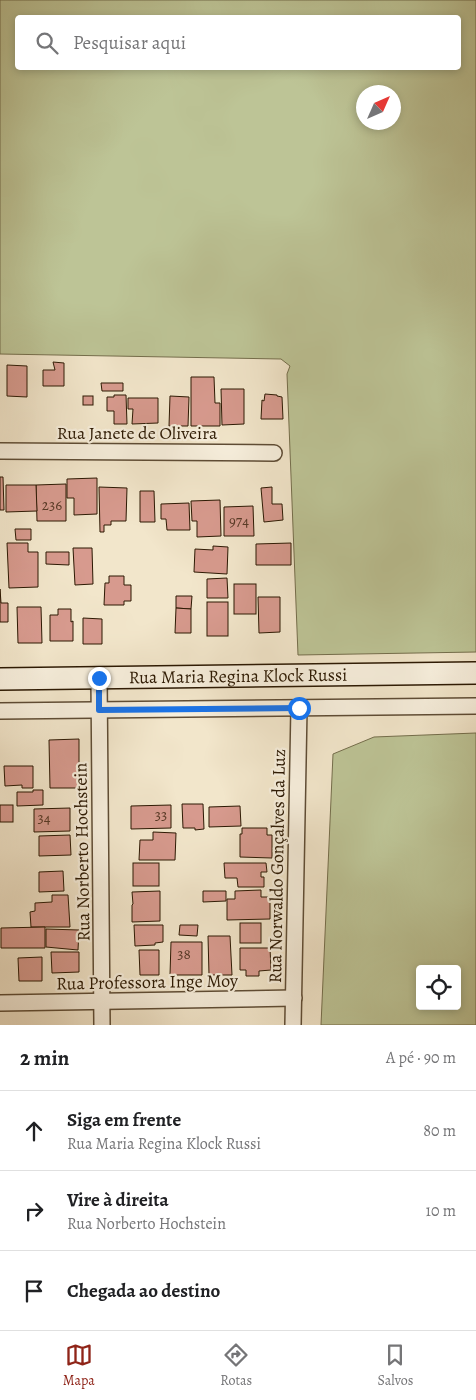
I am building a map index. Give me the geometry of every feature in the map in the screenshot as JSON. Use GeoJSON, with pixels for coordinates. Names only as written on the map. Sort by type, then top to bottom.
{"type":"FeatureCollection","features":[{"type":"Feature","properties":{"kind":"street","name":"Rua Janete de Oliveira"},"geometry":{"type":"LineString","coordinates":[[0,451],[274,452]]}},
{"type":"Feature","properties":{"kind":"street","name":"Rua Maria Regina Klock Russi"},"geometry":{"type":"LineString","coordinates":[[0,679],[476,673]]}},
{"type":"Feature","properties":{"kind":"street","name":"Rua Norberto Hochstein"},"geometry":{"type":"LineString","coordinates":[[99,678],[102,1025]]}},
{"type":"Feature","properties":{"kind":"street","name":"Rua Maria Regina Klock Russi"},"geometry":{"type":"LineString","coordinates":[[0,711],[476,706]]}},
{"type":"Feature","properties":{"kind":"street","name":"Rua Norwaldo Gonçalves da Luz"},"geometry":{"type":"LineString","coordinates":[[293,1025],[299,708]]}},
{"type":"Feature","properties":{"kind":"street","name":"Rua Professora Inge Moy"},"geometry":{"type":"LineString","coordinates":[[0,1004],[294,998]]}},
{"type":"Feature","properties":{"kind":"green space"},"geometry":{"type":"Polygon","coordinates":[[[0,0],[476,0],[476,652],[298,655],[287,374],[290,366],[281,359],[0,354],[0,0]]]}},
{"type":"Feature","properties":{"kind":"green space"},"geometry":{"type":"Polygon","coordinates":[[[476,733],[476,1025],[321,1025],[333,754],[374,737],[476,733]]]}},
{"type":"Feature","properties":{"kind":"building"},"geometry":{"type":"Polygon","coordinates":[[[53,362],[64,363],[64,386],[43,386],[43,370],[55,370],[53,362]]]}},
{"type":"Feature","properties":{"kind":"building"},"geometry":{"type":"Polygon","coordinates":[[[7,365],[27,366],[27,397],[7,396],[7,365]]]}},
{"type":"Feature","properties":{"kind":"building"},"geometry":{"type":"Polygon","coordinates":[[[191,377],[214,377],[215,403],[220,403],[220,426],[191,426],[191,377]]]}},
{"type":"Feature","properties":{"kind":"building"},"geometry":{"type":"Polygon","coordinates":[[[101,383],[123,383],[123,391],[102,391],[101,383]]]}},
{"type":"Feature","properties":{"kind":"building"},"geometry":{"type":"Polygon","coordinates":[[[221,389],[244,389],[244,424],[222,425],[221,389]]]}},
{"type":"Feature","properties":{"kind":"building"},"geometry":{"type":"Polygon","coordinates":[[[265,394],[282,397],[283,419],[261,419],[262,400],[264,401],[265,394]]]}},
{"type":"Feature","properties":{"kind":"building"},"geometry":{"type":"Polygon","coordinates":[[[114,395],[126,395],[127,424],[114,424],[114,411],[107,411],[107,397],[114,397],[114,395]]]}},
{"type":"Feature","properties":{"kind":"building"},"geometry":{"type":"Polygon","coordinates":[[[83,396],[93,396],[93,405],[83,405],[83,396]]]}},
{"type":"Feature","properties":{"kind":"building"},"geometry":{"type":"Polygon","coordinates":[[[170,396],[189,397],[188,426],[169,426],[170,396]]]}},
{"type":"Feature","properties":{"kind":"building"},"geometry":{"type":"Polygon","coordinates":[[[128,398],[158,398],[158,423],[132,424],[133,409],[128,409],[128,398]]]}},
{"type":"Feature","properties":{"kind":"building"},"geometry":{"type":"Polygon","coordinates":[[[0,477],[3,477],[4,510],[0,510],[0,477]]]}},
{"type":"Feature","properties":{"kind":"building"},"geometry":{"type":"Polygon","coordinates":[[[97,478],[97,514],[74,515],[74,498],[67,498],[67,479],[97,478]]]}},
{"type":"Feature","properties":{"kind":"building"},"geometry":{"type":"Polygon","coordinates":[[[66,484],[66,521],[37,521],[36,485],[66,484]]]}},
{"type":"Feature","properties":{"kind":"building"},"geometry":{"type":"Polygon","coordinates":[[[6,485],[36,485],[37,511],[6,512],[6,485]]]}},
{"type":"Feature","properties":{"kind":"building"},"geometry":{"type":"Polygon","coordinates":[[[99,487],[127,488],[126,521],[111,521],[111,525],[104,525],[104,532],[100,532],[99,487]]]}},
{"type":"Feature","properties":{"kind":"building"},"geometry":{"type":"Polygon","coordinates":[[[272,487],[272,504],[282,504],[283,520],[264,522],[261,488],[272,487]]]}},
{"type":"Feature","properties":{"kind":"building"},"geometry":{"type":"Polygon","coordinates":[[[140,491],[154,491],[155,522],[140,522],[140,491]]]}},
{"type":"Feature","properties":{"kind":"building"},"geometry":{"type":"Polygon","coordinates":[[[220,500],[221,536],[197,537],[197,521],[192,521],[191,501],[220,500]]]}},
{"type":"Feature","properties":{"kind":"building"},"geometry":{"type":"Polygon","coordinates":[[[189,503],[190,530],[167,530],[166,519],[161,519],[161,504],[189,503]]]}},
{"type":"Feature","properties":{"kind":"building"},"geometry":{"type":"Polygon","coordinates":[[[253,506],[254,536],[224,536],[224,507],[253,506]]]}},
{"type":"Feature","properties":{"kind":"building"},"geometry":{"type":"Polygon","coordinates":[[[15,529],[31,529],[31,540],[16,540],[15,529]]]}},
{"type":"Feature","properties":{"kind":"building"},"geometry":{"type":"Polygon","coordinates":[[[7,543],[28,543],[28,552],[38,552],[38,587],[9,588],[7,543]]]}},
{"type":"Feature","properties":{"kind":"building"},"geometry":{"type":"Polygon","coordinates":[[[291,543],[291,565],[256,565],[256,544],[291,543]]]}},
{"type":"Feature","properties":{"kind":"building"},"geometry":{"type":"Polygon","coordinates":[[[213,546],[228,547],[227,574],[194,572],[195,549],[213,550],[213,546]]]}},
{"type":"Feature","properties":{"kind":"building"},"geometry":{"type":"Polygon","coordinates":[[[73,548],[92,548],[93,584],[75,585],[73,548]]]}},
{"type":"Feature","properties":{"kind":"building"},"geometry":{"type":"Polygon","coordinates":[[[46,552],[69,552],[69,565],[46,564],[46,552]]]}},
{"type":"Feature","properties":{"kind":"building"},"geometry":{"type":"Polygon","coordinates":[[[109,576],[124,576],[124,585],[131,585],[131,601],[124,601],[124,605],[104,605],[105,583],[109,583],[109,576]]]}},
{"type":"Feature","properties":{"kind":"building"},"geometry":{"type":"Polygon","coordinates":[[[227,578],[228,598],[207,598],[207,579],[227,578]]]}},
{"type":"Feature","properties":{"kind":"building"},"geometry":{"type":"Polygon","coordinates":[[[234,584],[256,584],[256,614],[234,614],[234,584]]]}},
{"type":"Feature","properties":{"kind":"building"},"geometry":{"type":"Polygon","coordinates":[[[0,589],[1,603],[8,603],[8,622],[0,622],[0,589]]]}},
{"type":"Feature","properties":{"kind":"building"},"geometry":{"type":"Polygon","coordinates":[[[176,596],[192,596],[191,609],[176,608],[176,596]]]}},
{"type":"Feature","properties":{"kind":"building"},"geometry":{"type":"Polygon","coordinates":[[[258,597],[280,597],[280,632],[259,633],[258,597]]]}},
{"type":"Feature","properties":{"kind":"building"},"geometry":{"type":"Polygon","coordinates":[[[207,602],[228,602],[228,636],[207,636],[207,602]]]}},
{"type":"Feature","properties":{"kind":"building"},"geometry":{"type":"Polygon","coordinates":[[[17,607],[41,607],[42,643],[18,643],[17,607]]]}},
{"type":"Feature","properties":{"kind":"building"},"geometry":{"type":"Polygon","coordinates":[[[176,608],[191,609],[191,633],[175,633],[176,608]]]}},
{"type":"Feature","properties":{"kind":"building"},"geometry":{"type":"Polygon","coordinates":[[[58,609],[71,609],[73,641],[50,641],[50,615],[58,615],[58,609]]]}},
{"type":"Feature","properties":{"kind":"building"},"geometry":{"type":"Polygon","coordinates":[[[83,618],[102,619],[102,644],[83,644],[83,618]]]}},
{"type":"Feature","properties":{"kind":"building"},"geometry":{"type":"Polygon","coordinates":[[[79,739],[79,788],[50,788],[49,740],[79,739]]]}},
{"type":"Feature","properties":{"kind":"building"},"geometry":{"type":"Polygon","coordinates":[[[4,766],[33,766],[33,788],[22,788],[22,785],[5,786],[4,766]]]}},
{"type":"Feature","properties":{"kind":"building"},"geometry":{"type":"Polygon","coordinates":[[[33,790],[43,790],[43,805],[17,806],[17,792],[33,792],[33,790]]]}},
{"type":"Feature","properties":{"kind":"building"},"geometry":{"type":"Polygon","coordinates":[[[182,804],[203,804],[204,829],[183,828],[182,804]]]}},
{"type":"Feature","properties":{"kind":"building"},"geometry":{"type":"Polygon","coordinates":[[[0,805],[13,805],[13,822],[0,822],[0,805]]]}},
{"type":"Feature","properties":{"kind":"building"},"geometry":{"type":"Polygon","coordinates":[[[171,805],[171,828],[131,829],[131,806],[171,805]]]}},
{"type":"Feature","properties":{"kind":"building"},"geometry":{"type":"Polygon","coordinates":[[[240,806],[241,826],[209,827],[209,807],[240,806]]]}},
{"type":"Feature","properties":{"kind":"building"},"geometry":{"type":"Polygon","coordinates":[[[70,808],[70,831],[34,832],[34,809],[70,808]]]}},
{"type":"Feature","properties":{"kind":"building"},"geometry":{"type":"Polygon","coordinates":[[[242,828],[267,828],[267,835],[272,835],[272,858],[240,857],[240,834],[242,834],[242,828]]]}},
{"type":"Feature","properties":{"kind":"building"},"geometry":{"type":"Polygon","coordinates":[[[153,832],[176,833],[175,860],[139,860],[140,840],[153,840],[153,832]]]}},
{"type":"Feature","properties":{"kind":"building"},"geometry":{"type":"Polygon","coordinates":[[[70,835],[71,855],[39,856],[39,836],[70,835]]]}},
{"type":"Feature","properties":{"kind":"building"},"geometry":{"type":"Polygon","coordinates":[[[133,863],[159,863],[159,886],[133,886],[133,863]]]}},
{"type":"Feature","properties":{"kind":"building"},"geometry":{"type":"Polygon","coordinates":[[[224,863],[266,863],[267,872],[261,872],[261,877],[264,877],[264,887],[238,887],[237,878],[225,878],[224,863]]]}},
{"type":"Feature","properties":{"kind":"building"},"geometry":{"type":"Polygon","coordinates":[[[63,871],[64,891],[39,892],[39,872],[63,871]]]}},
{"type":"Feature","properties":{"kind":"building"},"geometry":{"type":"Polygon","coordinates":[[[261,890],[261,897],[270,897],[270,919],[227,920],[227,899],[235,899],[235,891],[261,890]]]}},
{"type":"Feature","properties":{"kind":"building"},"geometry":{"type":"Polygon","coordinates":[[[160,891],[160,921],[132,922],[132,892],[160,891]]]}},
{"type":"Feature","properties":{"kind":"building"},"geometry":{"type":"Polygon","coordinates":[[[203,891],[226,891],[226,901],[203,902],[203,891]]]}},
{"type":"Feature","properties":{"kind":"building"},"geometry":{"type":"Polygon","coordinates":[[[52,895],[68,895],[70,927],[31,927],[30,912],[35,911],[35,903],[52,902],[52,895]]]}},
{"type":"Feature","properties":{"kind":"building"},"geometry":{"type":"Polygon","coordinates":[[[240,923],[261,923],[261,943],[240,943],[240,923]]]}},
{"type":"Feature","properties":{"kind":"building"},"geometry":{"type":"Polygon","coordinates":[[[134,925],[163,925],[163,942],[155,943],[155,945],[135,946],[134,925]]]}},
{"type":"Feature","properties":{"kind":"building"},"geometry":{"type":"Polygon","coordinates":[[[180,925],[198,925],[197,936],[179,935],[180,925]]]}},
{"type":"Feature","properties":{"kind":"building"},"geometry":{"type":"Polygon","coordinates":[[[45,927],[45,948],[1,948],[1,928],[45,927]]]}},
{"type":"Feature","properties":{"kind":"building"},"geometry":{"type":"Polygon","coordinates":[[[46,929],[79,930],[78,950],[46,947],[46,929]]]}},
{"type":"Feature","properties":{"kind":"building"},"geometry":{"type":"Polygon","coordinates":[[[208,936],[230,936],[232,975],[209,975],[208,936]]]}},
{"type":"Feature","properties":{"kind":"building"},"geometry":{"type":"Polygon","coordinates":[[[171,942],[202,942],[202,975],[170,975],[171,942]]]}},
{"type":"Feature","properties":{"kind":"building"},"geometry":{"type":"Polygon","coordinates":[[[240,948],[270,948],[271,970],[259,971],[259,976],[246,976],[246,970],[240,970],[240,948]]]}},
{"type":"Feature","properties":{"kind":"building"},"geometry":{"type":"Polygon","coordinates":[[[139,950],[159,950],[159,975],[140,975],[139,950]]]}},
{"type":"Feature","properties":{"kind":"building"},"geometry":{"type":"Polygon","coordinates":[[[51,952],[79,952],[79,972],[52,973],[51,952]]]}},
{"type":"Feature","properties":{"kind":"building"},"geometry":{"type":"Polygon","coordinates":[[[42,957],[42,981],[19,981],[18,958],[42,957]]]}},
{"type":"Feature","properties":{"kind":"route"},"geometry":{"type":"LineString","coordinates":[[99,678],[99,710],[299,708]]}}]}
